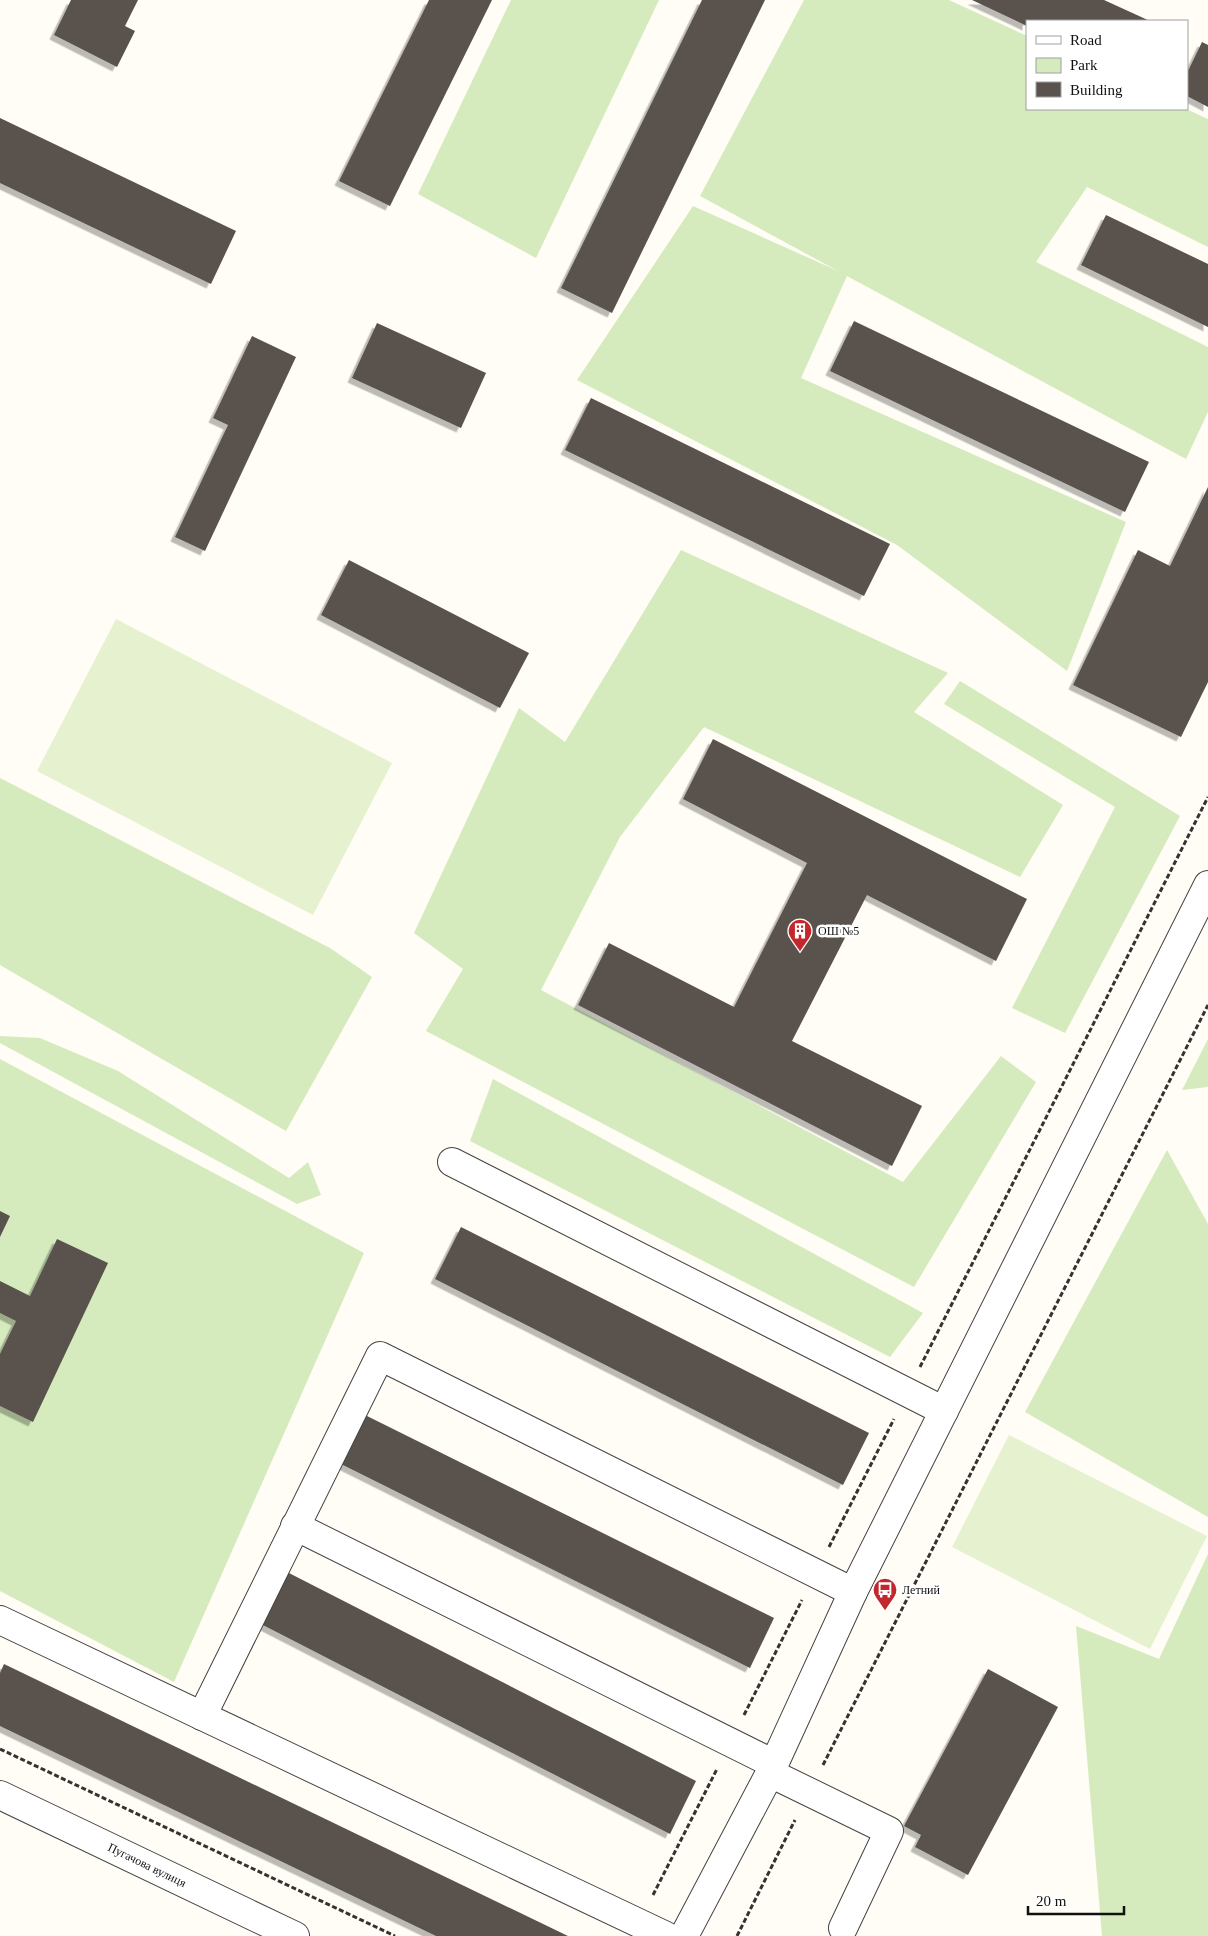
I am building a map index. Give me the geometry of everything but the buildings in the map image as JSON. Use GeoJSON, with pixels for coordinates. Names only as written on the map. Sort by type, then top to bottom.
{"type":"FeatureCollection","features":[{"type":"Feature","properties":{"kind":"street"},"geometry":{"type":"LineString","coordinates":[[684,1936],[772,1768],[853,1592],[1208,885]]}},
{"type":"Feature","properties":{"kind":"street"},"geometry":{"type":"LineString","coordinates":[[452,1162],[944,1411]]}},
{"type":"Feature","properties":{"kind":"street"},"geometry":{"type":"LineString","coordinates":[[202,1716],[380,1356],[853,1592]]}},
{"type":"Feature","properties":{"kind":"street"},"geometry":{"type":"LineString","coordinates":[[295,1526],[772,1768],[810,1791],[889,1831],[843,1928]]}},
{"type":"Feature","properties":{"kind":"street"},"geometry":{"type":"LineString","coordinates":[[0,1620],[666,1936]]}},
{"type":"Feature","properties":{"kind":"street","name":"Пугачова вулиця"},"geometry":{"type":"LineString","coordinates":[[0,1795],[295,1936]]}},
{"type":"Feature","properties":{"kind":"path"},"geometry":{"type":"LineString","coordinates":[[737,1936],[1208,1005]]}},
{"type":"Feature","properties":{"kind":"path"},"geometry":{"type":"LineString","coordinates":[[0,1749],[395,1936]]}},
{"type":"Feature","properties":{"kind":"green space"},"geometry":{"type":"Polygon","coordinates":[[[511,0],[659,0],[536,258],[418,194],[511,0]]]}},
{"type":"Feature","properties":{"kind":"green space"},"geometry":{"type":"Polygon","coordinates":[[[804,0],[949,0],[1026,36],[1026,110],[1188,110],[1208,119],[1208,247],[1087,187],[1036,262],[1208,347],[1208,412],[1186,459],[847,276],[801,378],[1126,522],[1067,671],[897,545],[577,380],[693,206],[838,271],[700,196],[804,0]]]}},
{"type":"Feature","properties":{"kind":"green space"},"geometry":{"type":"Polygon","coordinates":[[[681,550],[948,673],[914,712],[1063,805],[1020,877],[704,727],[620,837],[541,990],[903,1182],[1001,1056],[1036,1082],[914,1287],[426,1031],[463,969],[414,933],[519,708],[565,742],[681,550]]]}},
{"type":"Feature","properties":{"kind":"green space"},"geometry":{"type":"Polygon","coordinates":[[[116,619],[392,763],[313,915],[37,771],[116,619]]]}},
{"type":"Feature","properties":{"kind":"green space"},"geometry":{"type":"Polygon","coordinates":[[[960,681],[1180,816],[1065,1033],[1012,1008],[1115,807],[944,704],[960,681]]]}},
{"type":"Feature","properties":{"kind":"green space"},"geometry":{"type":"Polygon","coordinates":[[[0,778],[330,948],[372,977],[286,1131],[0,965],[0,778]]]}},
{"type":"Feature","properties":{"kind":"green space"},"geometry":{"type":"Polygon","coordinates":[[[0,1036],[40,1038],[118,1071],[289,1178],[308,1162],[321,1195],[297,1204],[0,1043],[0,1036]]]}},
{"type":"Feature","properties":{"kind":"green space"},"geometry":{"type":"Polygon","coordinates":[[[1208,1039],[1208,1087],[1182,1090],[1208,1039]]]}},
{"type":"Feature","properties":{"kind":"green space"},"geometry":{"type":"Polygon","coordinates":[[[0,1059],[364,1253],[174,1682],[0,1591],[0,1059]]]}},
{"type":"Feature","properties":{"kind":"green space"},"geometry":{"type":"Polygon","coordinates":[[[493,1079],[923,1313],[890,1357],[470,1141],[493,1079]]]}},
{"type":"Feature","properties":{"kind":"green space"},"geometry":{"type":"Polygon","coordinates":[[[1167,1150],[1208,1224],[1208,1517],[1025,1412],[1167,1150]]]}},
{"type":"Feature","properties":{"kind":"green space"},"geometry":{"type":"Polygon","coordinates":[[[1009,1435],[1207,1536],[1150,1649],[952,1547],[1009,1435]]]}},
{"type":"Feature","properties":{"kind":"green space"},"geometry":{"type":"Polygon","coordinates":[[[1208,1554],[1208,1936],[1102,1936],[1076,1626],[1159,1659],[1208,1554]]]}},
{"type":"Feature","properties":{"kind":"place","name":"ОШ №5"},"geometry":{"type":"Point","coordinates":[800,952]}},
{"type":"Feature","properties":{"kind":"place","name":"Летний"},"geometry":{"type":"Point","coordinates":[885,1611]}}]}
